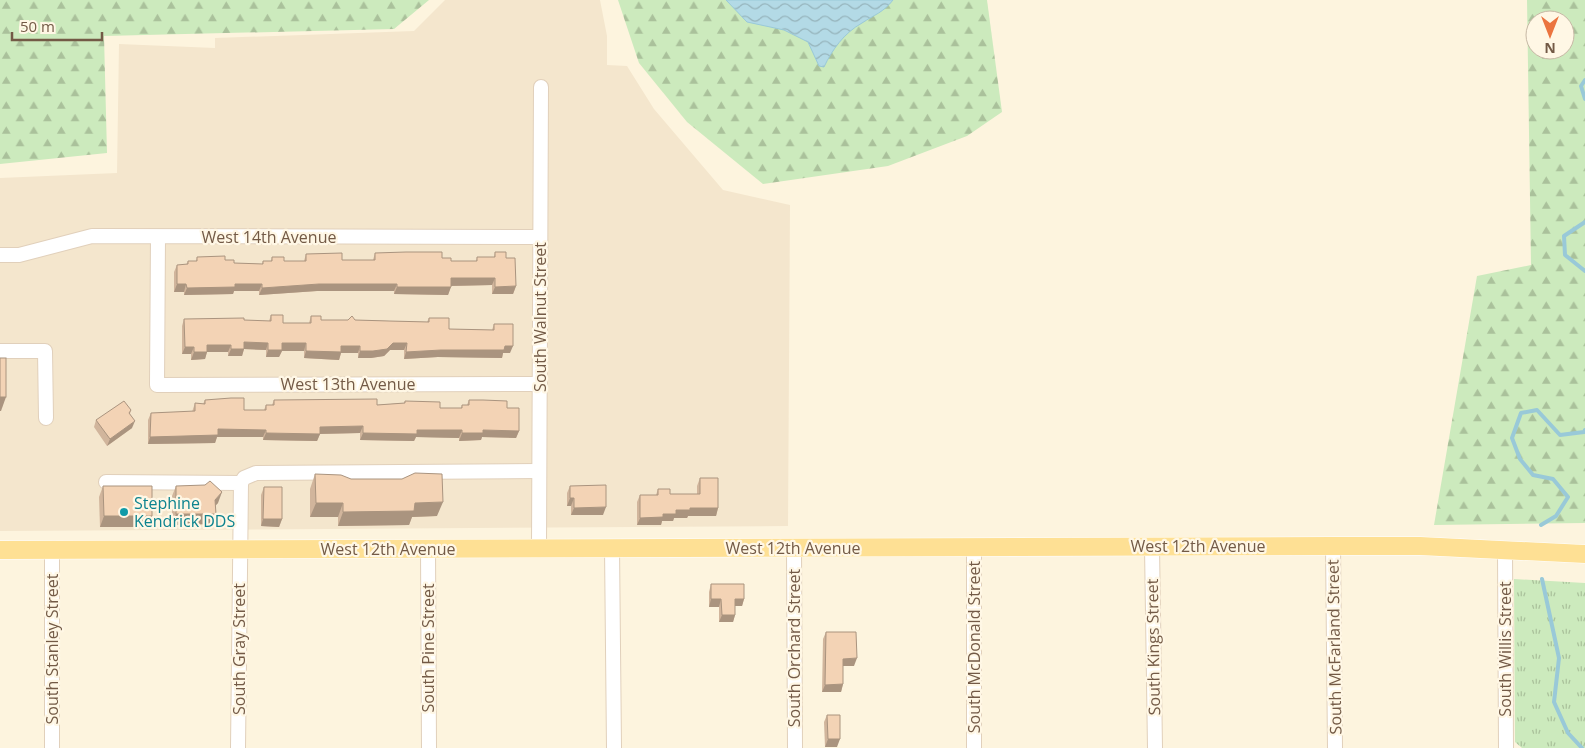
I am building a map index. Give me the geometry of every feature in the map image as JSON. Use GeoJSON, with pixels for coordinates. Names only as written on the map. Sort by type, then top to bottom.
{"type":"FeatureCollection","features":[{"type":"Feature","properties":{"kind":"main road","name":"West 12th Avenue"},"geometry":{"type":"LineString","coordinates":[[0,550],[1333,546],[1585,554]]}},
{"type":"Feature","properties":{"kind":"street","name":"South Walnut Street"},"geometry":{"type":"LineString","coordinates":[[539,547],[541,86]]}},
{"type":"Feature","properties":{"kind":"street","name":"West 14th Avenue"},"geometry":{"type":"LineString","coordinates":[[0,255],[19,255],[92,236],[540,237]]}},
{"type":"Feature","properties":{"kind":"street","name":"West 13th Avenue"},"geometry":{"type":"LineString","coordinates":[[158,237],[157,385],[540,384]]}},
{"type":"Feature","properties":{"kind":"street"},"geometry":{"type":"LineString","coordinates":[[0,351],[45,351],[46,418]]}},
{"type":"Feature","properties":{"kind":"street"},"geometry":{"type":"LineString","coordinates":[[106,482],[241,483],[244,478],[256,473],[538,472]]}},
{"type":"Feature","properties":{"kind":"street","name":"South Gray Street"},"geometry":{"type":"LineString","coordinates":[[238,748],[241,483]]}},
{"type":"Feature","properties":{"kind":"street","name":"South Kings Street"},"geometry":{"type":"LineString","coordinates":[[1152,546],[1155,748]]}},
{"type":"Feature","properties":{"kind":"street","name":"South McFarland Street"},"geometry":{"type":"LineString","coordinates":[[1333,546],[1336,748]]}},
{"type":"Feature","properties":{"kind":"street"},"geometry":{"type":"LineString","coordinates":[[612,547],[614,748]]}},
{"type":"Feature","properties":{"kind":"street","name":"South McDonald Street"},"geometry":{"type":"LineString","coordinates":[[974,547],[974,748]]}},
{"type":"Feature","properties":{"kind":"street","name":"South Pine Street"},"geometry":{"type":"LineString","coordinates":[[428,548],[429,748]]}},
{"type":"Feature","properties":{"kind":"street","name":"South Orchard Street"},"geometry":{"type":"LineString","coordinates":[[794,548],[795,748]]}},
{"type":"Feature","properties":{"kind":"street","name":"South Stanley Street"},"geometry":{"type":"LineString","coordinates":[[52,550],[52,748]]}},
{"type":"Feature","properties":{"kind":"street","name":"South Willis Street"},"geometry":{"type":"LineString","coordinates":[[1505,550],[1506,748]]}},
{"type":"Feature","properties":{"kind":"shaded area"},"geometry":{"type":"Polygon","coordinates":[[[445,0],[600,0],[607,36],[607,65],[627,66],[654,109],[723,190],[790,205],[788,526],[0,531],[0,178],[117,173],[119,44],[215,48],[215,38],[414,31],[445,0]]]}},
{"type":"Feature","properties":{"kind":"green space"},"geometry":{"type":"Polygon","coordinates":[[[0,0],[429,0],[394,29],[104,36],[107,153],[0,164],[0,0]]]}},
{"type":"Feature","properties":{"kind":"green space"},"geometry":{"type":"Polygon","coordinates":[[[618,0],[987,0],[1002,112],[967,136],[888,166],[763,184],[687,122],[639,63],[618,0]]]}},
{"type":"Feature","properties":{"kind":"green space"},"geometry":{"type":"Polygon","coordinates":[[[1527,0],[1585,0],[1585,523],[1434,525],[1477,276],[1531,265],[1528,60],[1575,60],[1575,10],[1527,10],[1527,0]]]}},
{"type":"Feature","properties":{"kind":"green space"},"geometry":{"type":"Polygon","coordinates":[[[1514,579],[1585,583],[1585,748],[1522,748],[1515,742],[1514,579]]]}},
{"type":"Feature","properties":{"kind":"water"},"geometry":{"type":"Polygon","coordinates":[[[726,0],[893,0],[844,37],[824,67],[819,66],[808,42],[784,30],[747,22],[726,0]]]}},
{"type":"Feature","properties":{"kind":"building"},"geometry":{"type":"Polygon","coordinates":[[[442,252],[442,258],[451,258],[451,261],[477,261],[477,257],[495,257],[495,252],[506,252],[506,258],[515,258],[516,286],[495,287],[495,278],[451,278],[451,287],[397,287],[397,284],[319,284],[262,288],[262,284],[235,284],[235,287],[187,288],[186,284],[177,284],[177,265],[188,264],[188,261],[197,261],[197,257],[225,256],[225,260],[234,260],[234,263],[263,264],[263,261],[272,261],[272,257],[284,257],[284,261],[306,261],[306,254],[342,253],[342,260],[375,260],[375,253],[442,252]]]}},
{"type":"Feature","properties":{"kind":"building"},"geometry":{"type":"Polygon","coordinates":[[[271,315],[283,315],[283,323],[311,323],[311,316],[321,316],[321,320],[348,320],[352,316],[355,320],[429,322],[429,318],[449,318],[449,329],[494,330],[494,324],[513,324],[513,346],[505,346],[504,350],[406,352],[407,343],[393,343],[387,349],[373,351],[360,351],[360,346],[341,346],[341,352],[306,351],[306,343],[282,343],[282,350],[268,350],[268,343],[244,342],[244,349],[231,349],[231,345],[207,345],[207,352],[194,352],[194,347],[185,347],[184,319],[244,318],[244,320],[271,321],[271,315]]]}},
{"type":"Feature","properties":{"kind":"building"},"geometry":{"type":"Polygon","coordinates":[[[0,358],[6,358],[6,397],[0,397],[0,358]]]}},
{"type":"Feature","properties":{"kind":"building"},"geometry":{"type":"Polygon","coordinates":[[[244,398],[244,410],[266,410],[266,405],[274,405],[274,400],[377,399],[377,405],[405,403],[405,401],[440,402],[440,408],[462,408],[462,405],[469,405],[469,400],[507,401],[507,408],[519,408],[519,431],[483,430],[483,433],[462,433],[462,430],[417,430],[417,434],[363,433],[363,426],[320,427],[320,434],[266,433],[266,430],[218,429],[218,435],[150,437],[151,413],[195,411],[195,403],[205,404],[205,400],[244,398]]]}},
{"type":"Feature","properties":{"kind":"building"},"geometry":{"type":"Polygon","coordinates":[[[124,401],[131,410],[129,413],[135,421],[110,439],[96,420],[124,401]]]}},
{"type":"Feature","properties":{"kind":"building"},"geometry":{"type":"Polygon","coordinates":[[[415,473],[442,474],[443,502],[415,503],[414,511],[343,512],[343,503],[316,503],[315,474],[341,475],[351,479],[402,479],[415,473]]]}},
{"type":"Feature","properties":{"kind":"building"},"geometry":{"type":"Polygon","coordinates":[[[700,478],[718,478],[718,508],[690,508],[690,510],[676,510],[676,514],[663,514],[663,517],[640,518],[640,495],[658,495],[658,489],[670,489],[670,494],[700,494],[700,478]]]}},
{"type":"Feature","properties":{"kind":"building"},"geometry":{"type":"Polygon","coordinates":[[[210,481],[222,492],[215,500],[216,514],[176,514],[176,486],[205,485],[210,481]]]}},
{"type":"Feature","properties":{"kind":"building"},"geometry":{"type":"Polygon","coordinates":[[[606,485],[606,507],[574,508],[574,498],[570,498],[570,486],[606,485]]]}},
{"type":"Feature","properties":{"kind":"building"},"geometry":{"type":"Polygon","coordinates":[[[103,486],[152,486],[152,516],[104,516],[103,486]]]}},
{"type":"Feature","properties":{"kind":"building"},"geometry":{"type":"Polygon","coordinates":[[[264,487],[282,487],[282,519],[263,519],[264,487]]]}},
{"type":"Feature","properties":{"kind":"building"},"geometry":{"type":"Polygon","coordinates":[[[711,584],[744,584],[744,599],[735,599],[735,615],[722,615],[721,599],[711,599],[711,584]]]}},
{"type":"Feature","properties":{"kind":"building"},"geometry":{"type":"Polygon","coordinates":[[[826,632],[856,632],[857,658],[843,659],[843,684],[825,685],[826,632]]]}},
{"type":"Feature","properties":{"kind":"building"},"geometry":{"type":"Polygon","coordinates":[[[827,715],[840,715],[840,739],[828,739],[827,715]]]}},
{"type":"Feature","properties":{"kind":"waterway"},"geometry":{"type":"LineString","coordinates":[[1585,80],[1581,86],[1585,99]]}},
{"type":"Feature","properties":{"kind":"waterway"},"geometry":{"type":"LineString","coordinates":[[1585,222],[1564,236],[1565,255],[1585,271]]}},
{"type":"Feature","properties":{"kind":"waterway"},"geometry":{"type":"LineString","coordinates":[[1541,525],[1556,516],[1568,497],[1553,479],[1533,475],[1520,459],[1512,438],[1521,413],[1537,410],[1560,435],[1584,432],[1585,430]]}},
{"type":"Feature","properties":{"kind":"waterway"},"geometry":{"type":"LineString","coordinates":[[1542,579],[1559,658],[1554,702],[1568,733],[1582,748]]}},
{"type":"Feature","properties":{"kind":"place","name":"Stephine Kendrick DDS"},"geometry":{"type":"Point","coordinates":[124,512]}}]}
